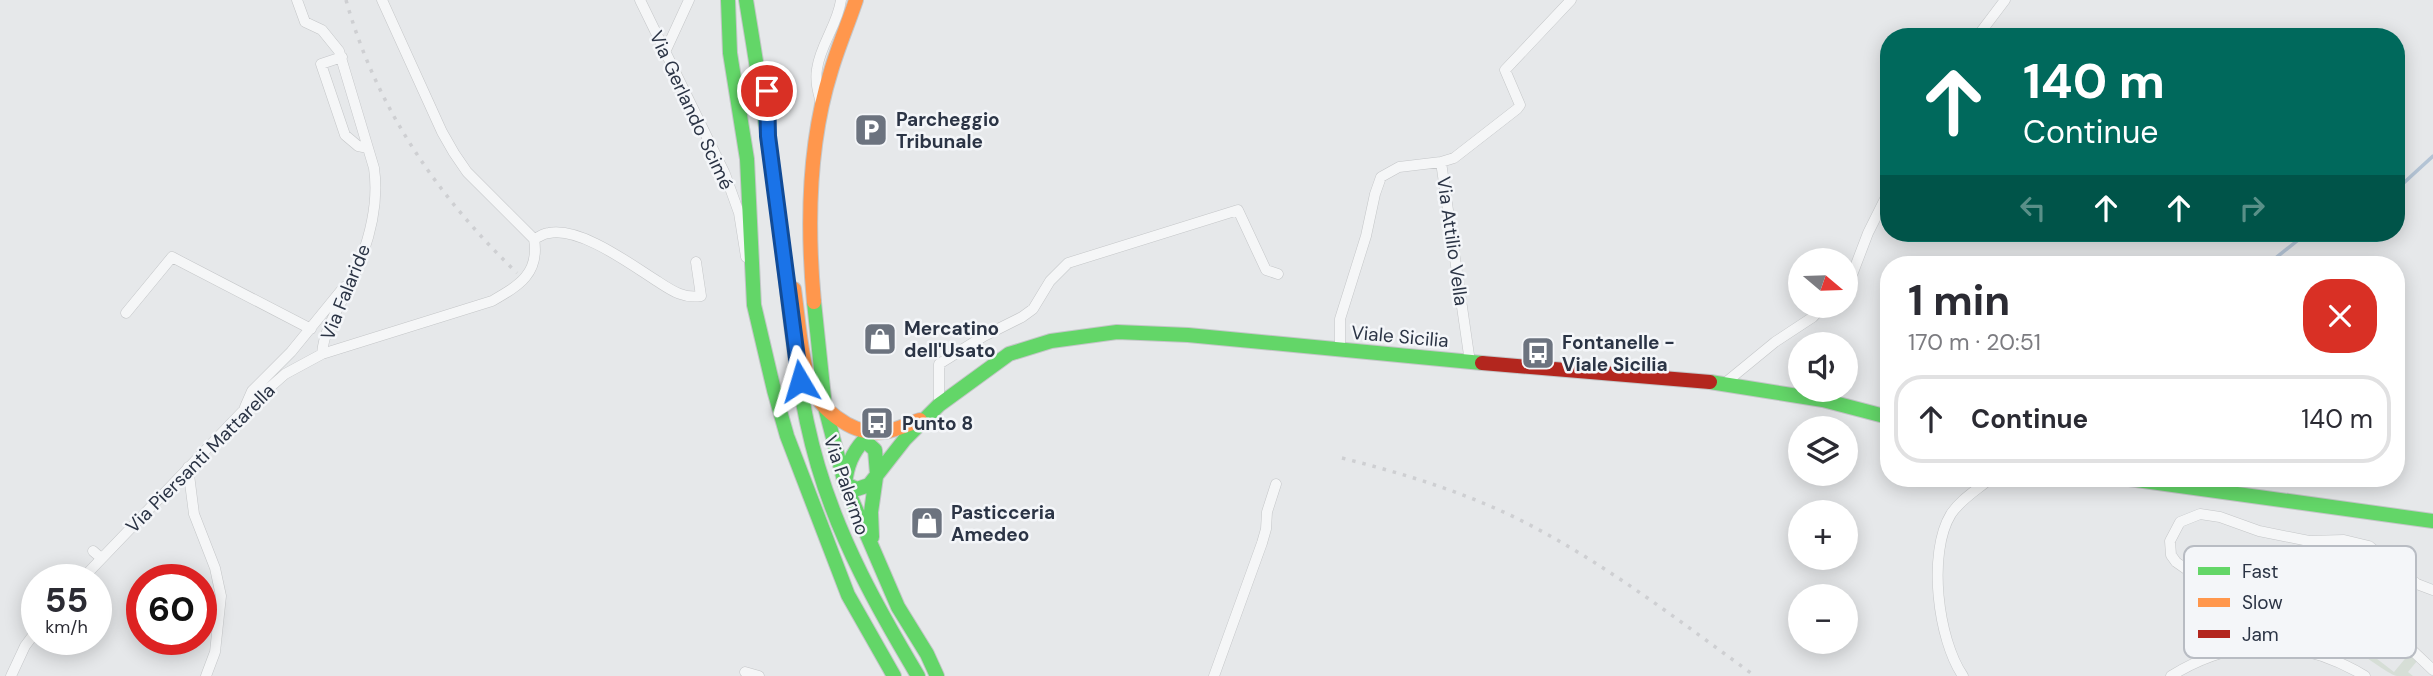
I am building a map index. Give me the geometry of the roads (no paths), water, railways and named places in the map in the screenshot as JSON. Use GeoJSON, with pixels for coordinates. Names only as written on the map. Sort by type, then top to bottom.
{"type":"FeatureCollection","features":[{"type":"Feature","properties":{"kind":"street","name":"Via Falaride"},"geometry":{"type":"LineString","coordinates":[[297,0],[305,22],[322,30],[342,57],[374,168],[376,200],[362,256],[324,336],[322,354]]}},
{"type":"Feature","properties":{"kind":"street"},"geometry":{"type":"LineString","coordinates":[[382,0],[454,153],[467,172],[534,239],[549,232],[583,238],[622,258],[674,292],[691,298],[701,296],[696,262]]}},
{"type":"Feature","properties":{"kind":"street","name":"Via Gerlando Scimé"},"geometry":{"type":"LineString","coordinates":[[640,0],[725,174],[738,213],[754,305]]}},
{"type":"Feature","properties":{"kind":"street"},"geometry":{"type":"LineString","coordinates":[[666,50],[690,0]]}},
{"type":"Feature","properties":{"kind":"street"},"geometry":{"type":"LineString","coordinates":[[728,0],[730,53],[747,159],[754,305],[774,390],[797,461],[848,595],[894,676]]}},
{"type":"Feature","properties":{"kind":"street","name":"Via Palermo"},"geometry":{"type":"LineString","coordinates":[[746,0],[768,136],[809,435],[847,547],[883,619],[918,676]]}},
{"type":"Feature","properties":{"kind":"street"},"geometry":{"type":"LineString","coordinates":[[755,0],[766,69],[768,136]]}},
{"type":"Feature","properties":{"kind":"street"},"geometry":{"type":"LineString","coordinates":[[822,107],[817,85],[817,67],[841,0]]}},
{"type":"Feature","properties":{"kind":"street"},"geometry":{"type":"LineString","coordinates":[[856,0],[830,73],[815,144],[810,232],[812,280],[825,407],[845,484],[898,607],[927,654],[937,676]]}},
{"type":"Feature","properties":{"kind":"street","name":"Via Attilio Vella"},"geometry":{"type":"LineString","coordinates":[[1340,350],[1340,319],[1381,177],[1399,167],[1454,158],[1517,109],[1520,105],[1519,99],[1505,70],[1572,0]]}},
{"type":"Feature","properties":{"kind":"street"},"geometry":{"type":"LineString","coordinates":[[1983,28],[2005,0]]}},
{"type":"Feature","properties":{"kind":"street"},"geometry":{"type":"LineString","coordinates":[[342,57],[321,64],[345,135],[358,146],[368,148]]}},
{"type":"Feature","properties":{"kind":"street","name":"Via Attilio Vella"},"geometry":{"type":"LineString","coordinates":[[1441,162],[1470,362]]}},
{"type":"Feature","properties":{"kind":"street"},"geometry":{"type":"LineString","coordinates":[[1858,259],[1880,209]]}},
{"type":"Feature","properties":{"kind":"street"},"geometry":{"type":"LineString","coordinates":[[939,405],[939,364],[984,336],[1022,317],[1032,309],[1050,281],[1068,263],[1238,210],[1266,270],[1278,274]]}},
{"type":"Feature","properties":{"kind":"street","name":"Via Piersanti Mattarella"},"geometry":{"type":"LineString","coordinates":[[91,564],[97,554],[242,412],[285,374],[322,354],[492,301],[523,281],[533,262],[534,239]]}},
{"type":"Feature","properties":{"kind":"street"},"geometry":{"type":"LineString","coordinates":[[782,245],[795,292],[807,377],[825,407],[836,419],[876,450],[871,512],[876,556]]}},
{"type":"Feature","properties":{"kind":"street"},"geometry":{"type":"LineString","coordinates":[[126,313],[172,257],[311,329]]}},
{"type":"Feature","properties":{"kind":"street"},"geometry":{"type":"LineString","coordinates":[[242,412],[252,391],[311,329],[352,280]]}},
{"type":"Feature","properties":{"kind":"street"},"geometry":{"type":"LineString","coordinates":[[1725,383],[1775,342],[1811,318]]}},
{"type":"Feature","properties":{"kind":"street","name":"Viale Sicilia"},"geometry":{"type":"LineString","coordinates":[[876,475],[905,439],[939,405],[1009,354],[1051,341],[1097,333],[1141,331],[1725,383],[1823,400],[1880,415]]}},
{"type":"Feature","properties":{"kind":"street"},"geometry":{"type":"LineString","coordinates":[[845,484],[851,456],[864,440],[880,432],[928,417]]}},
{"type":"Feature","properties":{"kind":"street"},"geometry":{"type":"LineString","coordinates":[[836,419],[851,427],[880,432]]}},
{"type":"Feature","properties":{"kind":"street"},"geometry":{"type":"LineString","coordinates":[[188,467],[194,514],[215,568],[221,596],[215,652],[206,676]]}},
{"type":"Feature","properties":{"kind":"street"},"geometry":{"type":"LineString","coordinates":[[845,484],[854,490],[861,490],[869,485],[876,475]]}},
{"type":"Feature","properties":{"kind":"street"},"geometry":{"type":"LineString","coordinates":[[1214,676],[1262,543],[1267,512],[1276,484]]}},
{"type":"Feature","properties":{"kind":"street"},"geometry":{"type":"LineString","coordinates":[[1963,676],[1954,663],[1941,616],[1938,583],[1941,546],[1945,528],[1955,509],[1981,487]]}},
{"type":"Feature","properties":{"kind":"street"},"geometry":{"type":"LineString","coordinates":[[2187,487],[2433,521]]}},
{"type":"Feature","properties":{"kind":"street"},"geometry":{"type":"LineString","coordinates":[[2184,569],[2171,555],[2170,541],[2175,528],[2193,515],[2200,514],[2220,517],[2259,531],[2309,541],[2344,540],[2370,546]]}},
{"type":"Feature","properties":{"kind":"street"},"geometry":{"type":"LineString","coordinates":[[2416,583],[2433,590]]}},
{"type":"Feature","properties":{"kind":"street"},"geometry":{"type":"LineString","coordinates":[[10,676],[21,654]]}},
{"type":"Feature","properties":{"kind":"street"},"geometry":{"type":"LineString","coordinates":[[927,654],[950,676]]}},
{"type":"Feature","properties":{"kind":"street"},"geometry":{"type":"LineString","coordinates":[[2416,654],[2433,670]]}},
{"type":"Feature","properties":{"kind":"street"},"geometry":{"type":"LineString","coordinates":[[2171,676],[2207,658]]}},
{"type":"Feature","properties":{"kind":"street"},"geometry":{"type":"LineString","coordinates":[[2327,658],[2365,676]]}},
{"type":"Feature","properties":{"kind":"street"},"geometry":{"type":"LineString","coordinates":[[745,672],[759,676]]}},
{"type":"Feature","properties":{"kind":"waterway"},"geometry":{"type":"LineString","coordinates":[[2405,182],[2433,156]]}},
{"type":"Feature","properties":{"kind":"waterway"},"geometry":{"type":"LineString","coordinates":[[2278,256],[2296,242]]}},
{"type":"Feature","properties":{"kind":"railway"},"geometry":{"type":"LineString","coordinates":[[346,0],[374,77],[413,148],[461,213],[517,273]]}},
{"type":"Feature","properties":{"kind":"railway"},"geometry":{"type":"LineString","coordinates":[[1342,458],[1437,486],[1528,524],[1616,577],[1755,676]]}},
{"type":"Feature","properties":{"kind":"place","name":"Parcheggio Tribunale"},"geometry":{"type":"Point","coordinates":[871,130]}},
{"type":"Feature","properties":{"kind":"place","name":"Mercatino dell'Usato"},"geometry":{"type":"Point","coordinates":[880,339]}},
{"type":"Feature","properties":{"kind":"place","name":"Fontanelle - Viale Sicilia"},"geometry":{"type":"Point","coordinates":[1538,353]}},
{"type":"Feature","properties":{"kind":"place","name":"Punto 8"},"geometry":{"type":"Point","coordinates":[877,423]}},
{"type":"Feature","properties":{"kind":"place","name":"Pasticceria Amedeo"},"geometry":{"type":"Point","coordinates":[927,523]}}]}
